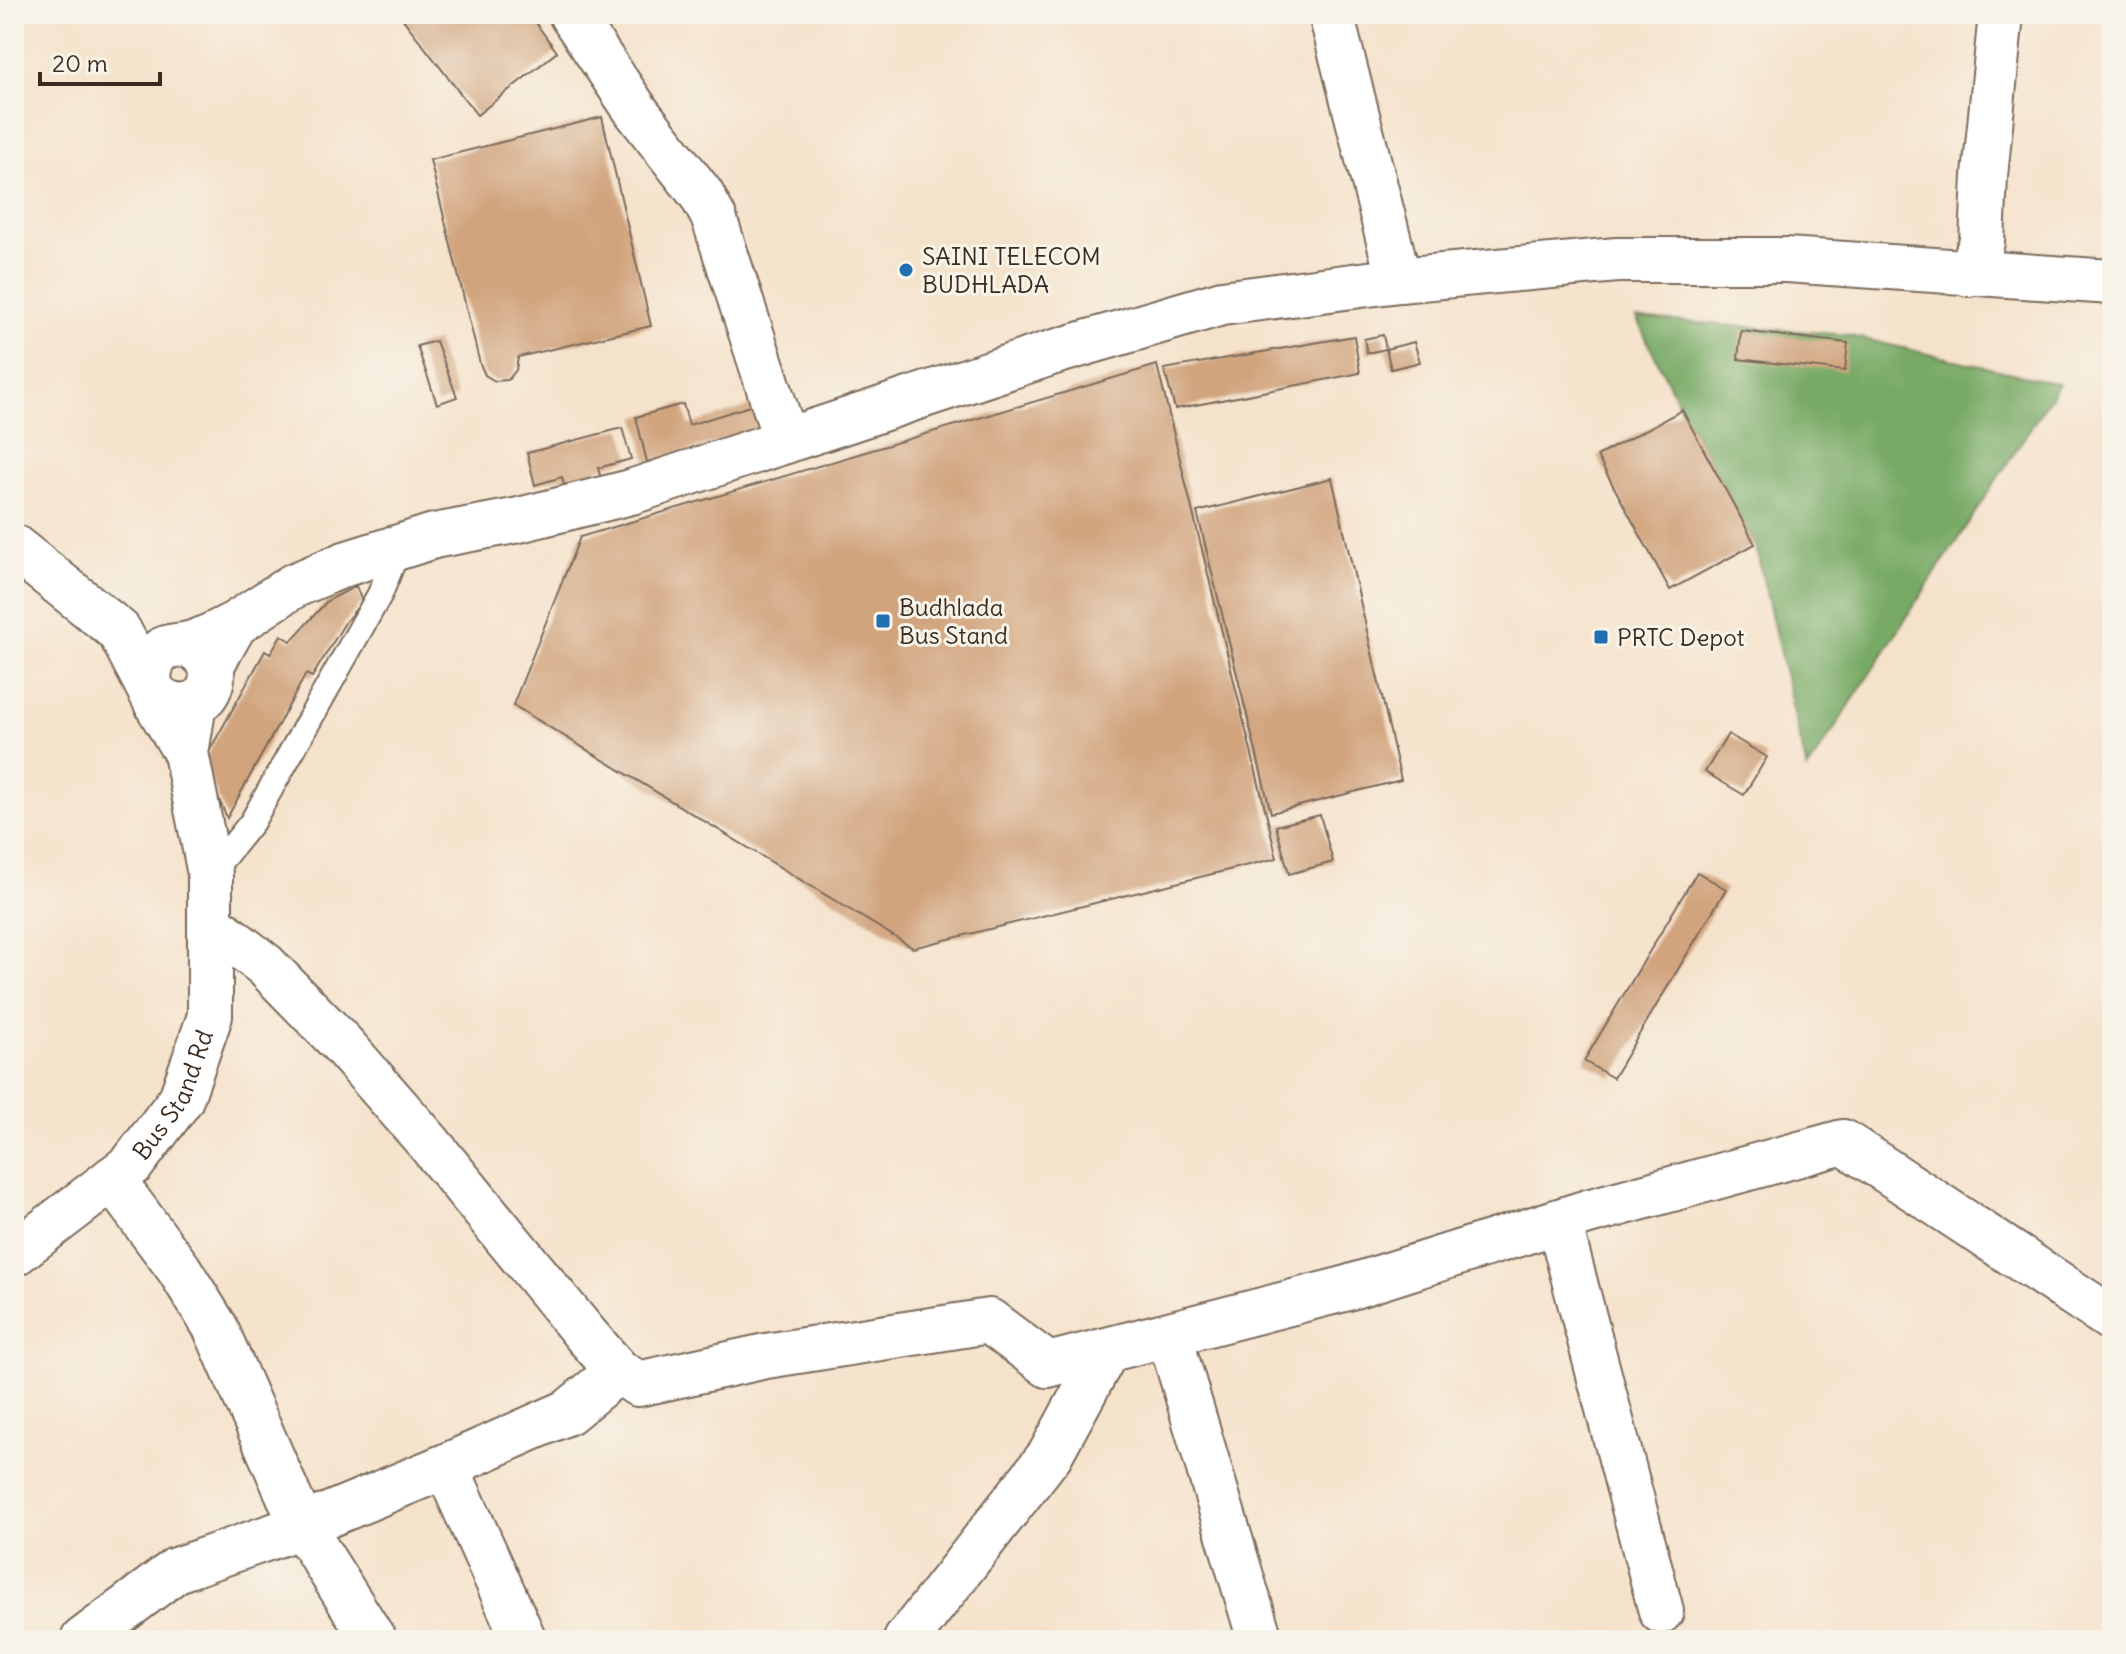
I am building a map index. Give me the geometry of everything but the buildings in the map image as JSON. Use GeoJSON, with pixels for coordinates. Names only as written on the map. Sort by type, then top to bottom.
{"type":"FeatureCollection","features":[{"type":"Feature","properties":{"kind":"street"},"geometry":{"type":"LineString","coordinates":[[571,14],[637,112],[701,194],[714,218],[786,441]]}},
{"type":"Feature","properties":{"kind":"street"},"geometry":{"type":"LineString","coordinates":[[1331,14],[1399,280]]}},
{"type":"Feature","properties":{"kind":"street"},"geometry":{"type":"LineString","coordinates":[[1969,274],[1982,242],[1985,176],[2001,14]]}},
{"type":"Feature","properties":{"kind":"street"},"geometry":{"type":"LineString","coordinates":[[186,753],[191,665],[235,624],[293,586],[345,564],[434,536],[519,520],[631,492],[1048,354],[1222,303],[1399,280],[1617,260],[1786,260],[2112,282]]}},
{"type":"Feature","properties":{"kind":"street"},"geometry":{"type":"LineString","coordinates":[[14,547],[119,631],[191,665]]}},
{"type":"Feature","properties":{"kind":"street"},"geometry":{"type":"LineString","coordinates":[[119,631],[186,753]]}},
{"type":"Feature","properties":{"kind":"street"},"geometry":{"type":"LineString","coordinates":[[152,691],[148,677],[155,656],[191,665]]}},
{"type":"Feature","properties":{"kind":"street","name":"Bus Stand Rd"},"geometry":{"type":"LineString","coordinates":[[14,1254],[132,1164],[181,1099],[210,1016],[210,874],[186,753]]}},
{"type":"Feature","properties":{"kind":"street"},"geometry":{"type":"LineString","coordinates":[[210,923],[265,965],[344,1046],[618,1371],[638,1384],[766,1356],[989,1321],[1048,1365],[1344,1289],[1559,1222],[1843,1142],[2112,1319]]}},
{"type":"Feature","properties":{"kind":"street"},"geometry":{"type":"LineString","coordinates":[[112,1179],[179,1269],[215,1327],[302,1526],[374,1640]]}},
{"type":"Feature","properties":{"kind":"street"},"geometry":{"type":"LineString","coordinates":[[1559,1222],[1661,1611]]}},
{"type":"Feature","properties":{"kind":"street"},"geometry":{"type":"LineString","coordinates":[[1169,1334],[1260,1640]]}},
{"type":"Feature","properties":{"kind":"street"},"geometry":{"type":"LineString","coordinates":[[906,1640],[1050,1455],[1107,1350]]}},
{"type":"Feature","properties":{"kind":"street"},"geometry":{"type":"LineString","coordinates":[[108,1633],[176,1570],[302,1526],[568,1412],[618,1371]]}},
{"type":"Feature","properties":{"kind":"street"},"geometry":{"type":"LineString","coordinates":[[446,1466],[524,1640]]}},
{"type":"Feature","properties":{"kind":"lane"},"geometry":{"type":"LineString","coordinates":[[210,874],[252,822],[380,594],[399,547]]}},
{"type":"Feature","properties":{"kind":"green space"},"geometry":{"type":"Polygon","coordinates":[[[1636,318],[1847,335],[2059,384],[1807,770],[1755,544],[1636,318]]]}},
{"type":"Feature","properties":{"kind":"place","name":"SAINI TELECOM BUDHLADA"},"geometry":{"type":"Point","coordinates":[906,270]}},
{"type":"Feature","properties":{"kind":"place","name":"Budhlada Bus Stand"},"geometry":{"type":"Point","coordinates":[883,621]}},
{"type":"Feature","properties":{"kind":"place","name":"PRTC Depot"},"geometry":{"type":"Point","coordinates":[1601,637]}}]}
